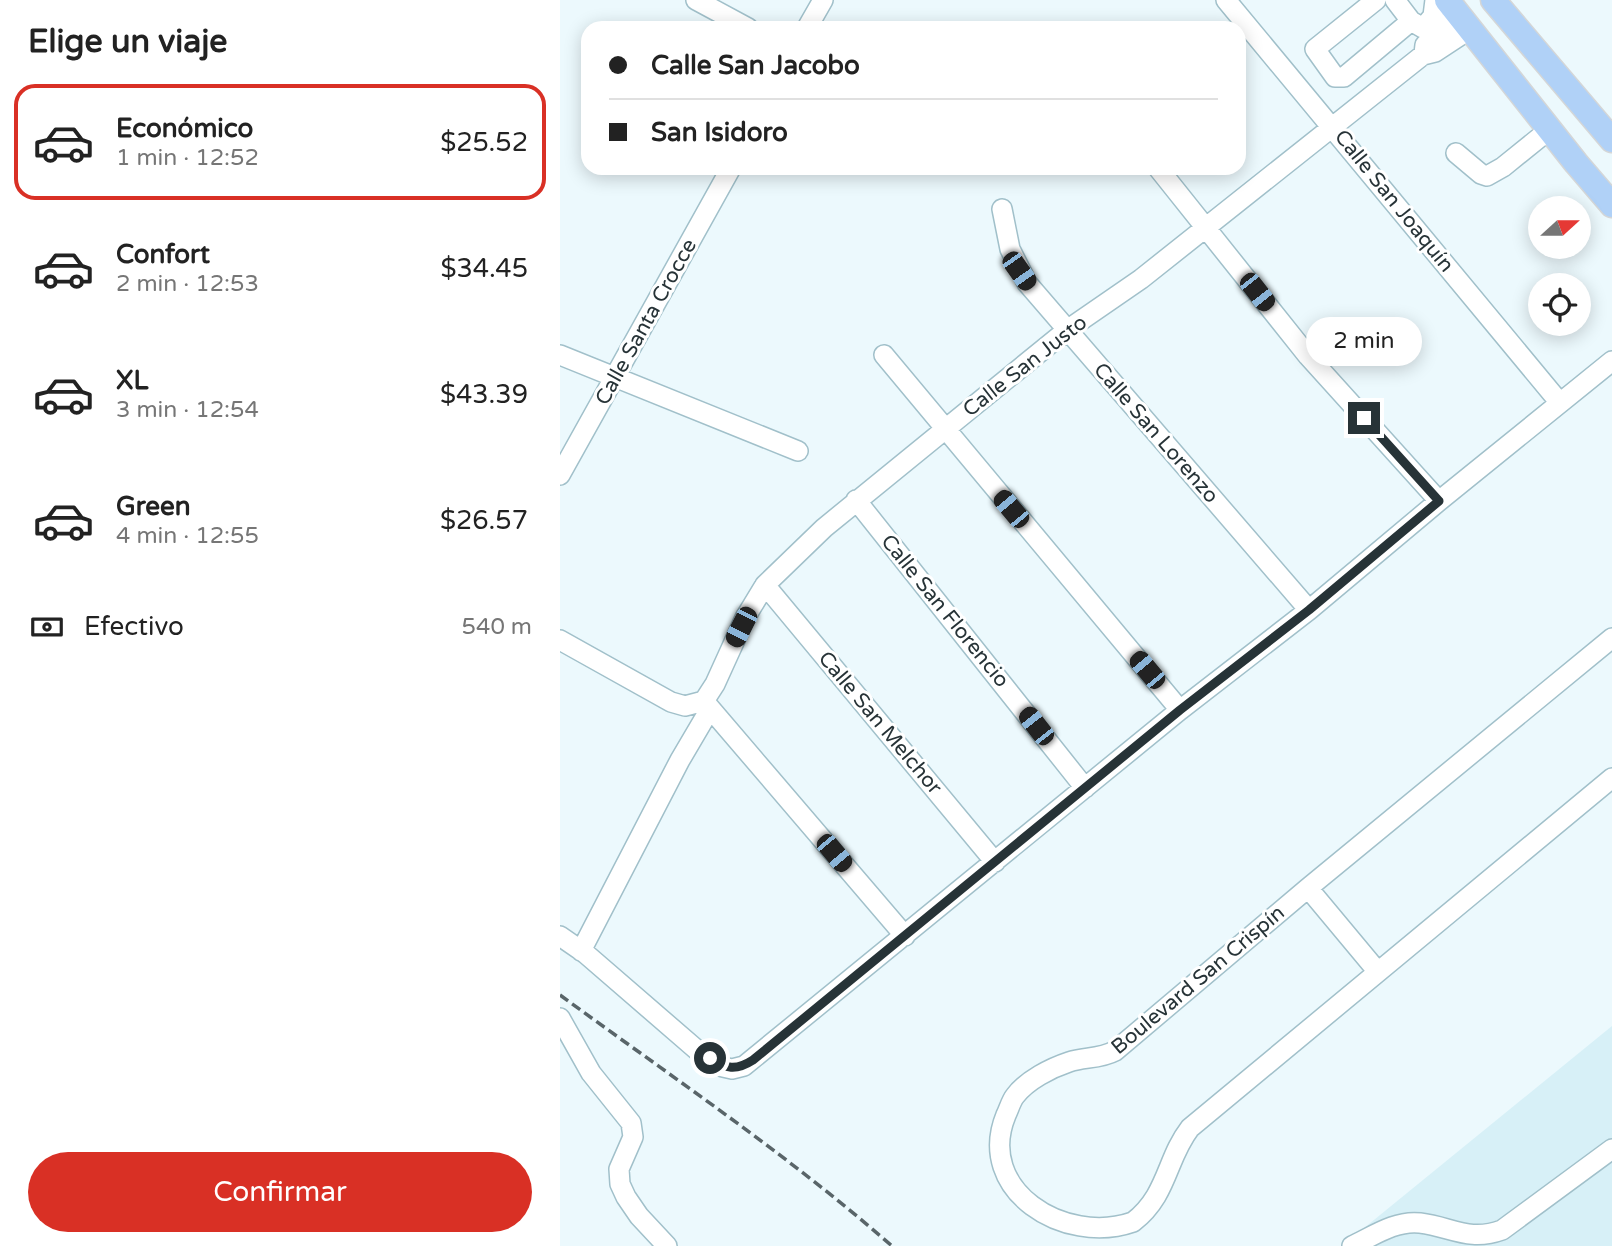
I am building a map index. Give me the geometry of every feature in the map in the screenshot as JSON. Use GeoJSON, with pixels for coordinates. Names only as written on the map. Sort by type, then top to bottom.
{"type":"FeatureCollection","features":[{"type":"Feature","properties":{"kind":"main road"},"geometry":{"type":"LineString","coordinates":[[1493,0],[1612,141]]}},
{"type":"Feature","properties":{"kind":"main road"},"geometry":{"type":"LineString","coordinates":[[1458,14],[1612,205]]}},
{"type":"Feature","properties":{"kind":"street"},"geometry":{"type":"LineString","coordinates":[[696,0],[735,21]]}},
{"type":"Feature","properties":{"kind":"street"},"geometry":{"type":"LineString","coordinates":[[811,21],[822,0]]}},
{"type":"Feature","properties":{"kind":"street","name":"Calle San Joaquín"},"geometry":{"type":"LineString","coordinates":[[1226,0],[1244,21]]}},
{"type":"Feature","properties":{"kind":"street"},"geometry":{"type":"LineString","coordinates":[[1376,0],[1315,50],[1335,77],[1344,77],[1411,21]]}},
{"type":"Feature","properties":{"kind":"street"},"geometry":{"type":"LineString","coordinates":[[1395,0],[1411,21],[1423,28],[1433,16],[1435,0]]}},
{"type":"Feature","properties":{"kind":"street","name":"Calle San Justo"},"geometry":{"type":"LineString","coordinates":[[581,951],[680,760],[745,618],[765,585],[856,500],[944,429],[1067,330],[1141,279],[1423,55],[1426,46],[1458,14]]}},
{"type":"Feature","properties":{"kind":"street","name":"Calle San Joaquín"},"geometry":{"type":"LineString","coordinates":[[1246,24],[1560,402]]}},
{"type":"Feature","properties":{"kind":"street"},"geometry":{"type":"LineString","coordinates":[[1456,153],[1487,176],[1503,167],[1550,129]]}},
{"type":"Feature","properties":{"kind":"street","name":"Calle Santa Crocce"},"geometry":{"type":"LineString","coordinates":[[560,475],[727,175]]}},
{"type":"Feature","properties":{"kind":"street"},"geometry":{"type":"LineString","coordinates":[[1164,175],[1308,356],[1439,501]]}},
{"type":"Feature","properties":{"kind":"street","name":"Calle San Lorenzo"},"geometry":{"type":"LineString","coordinates":[[1002,209],[1010,250],[1019,271],[1309,610]]}},
{"type":"Feature","properties":{"kind":"street"},"geometry":{"type":"LineString","coordinates":[[560,355],[798,451]]}},
{"type":"Feature","properties":{"kind":"street"},"geometry":{"type":"LineString","coordinates":[[884,355],[1180,710]]}},
{"type":"Feature","properties":{"kind":"street"},"geometry":{"type":"LineString","coordinates":[[560,936],[697,1050],[723,1067],[732,1069],[744,1066],[1180,710],[1309,610],[1612,361]]}},
{"type":"Feature","properties":{"kind":"street","name":"Calle San Florencio"},"geometry":{"type":"LineString","coordinates":[[856,500],[1086,788]]}},
{"type":"Feature","properties":{"kind":"street","name":"Calle San Melchor"},"geometry":{"type":"LineString","coordinates":[[765,585],[995,862]]}},
{"type":"Feature","properties":{"kind":"street","name":"Boulevard San Crispín"},"geometry":{"type":"LineString","coordinates":[[1612,638],[1115,1051],[1096,1058],[1070,1062],[1040,1075],[1015,1096],[1000,1133],[999,1155],[1005,1178],[1022,1208],[1035,1220],[1056,1232],[1081,1238],[1112,1235],[1133,1223],[1149,1208],[1161,1190],[1180,1141],[1190,1128],[1612,778]]}},
{"type":"Feature","properties":{"kind":"street"},"geometry":{"type":"LineString","coordinates":[[560,640],[671,702],[685,706],[707,705],[905,936]]}},
{"type":"Feature","properties":{"kind":"street"},"geometry":{"type":"LineString","coordinates":[[1308,888],[1378,972]]}},
{"type":"Feature","properties":{"kind":"street"},"geometry":{"type":"LineString","coordinates":[[560,1018],[591,1073],[631,1123],[633,1137],[618,1170],[620,1184],[625,1197],[639,1216],[667,1246]]}},
{"type":"Feature","properties":{"kind":"street"},"geometry":{"type":"LineString","coordinates":[[1352,1246],[1393,1226],[1418,1223],[1473,1236],[1487,1236],[1502,1230],[1612,1149]]}},
{"type":"Feature","properties":{"kind":"shaded area"},"geometry":{"type":"Polygon","coordinates":[[[1612,1026],[1612,1246],[1342,1246],[1612,1026]]]}},
{"type":"Feature","properties":{"kind":"railway"},"geometry":{"type":"LineString","coordinates":[[560,995],[771,1148],[892,1246]]}},
{"type":"Feature","properties":{"kind":"route"},"geometry":{"type":"LineString","coordinates":[[710,1058],[723,1067],[732,1069],[753,1060],[1180,710],[1309,610],[1439,501],[1364,418]]}}]}
